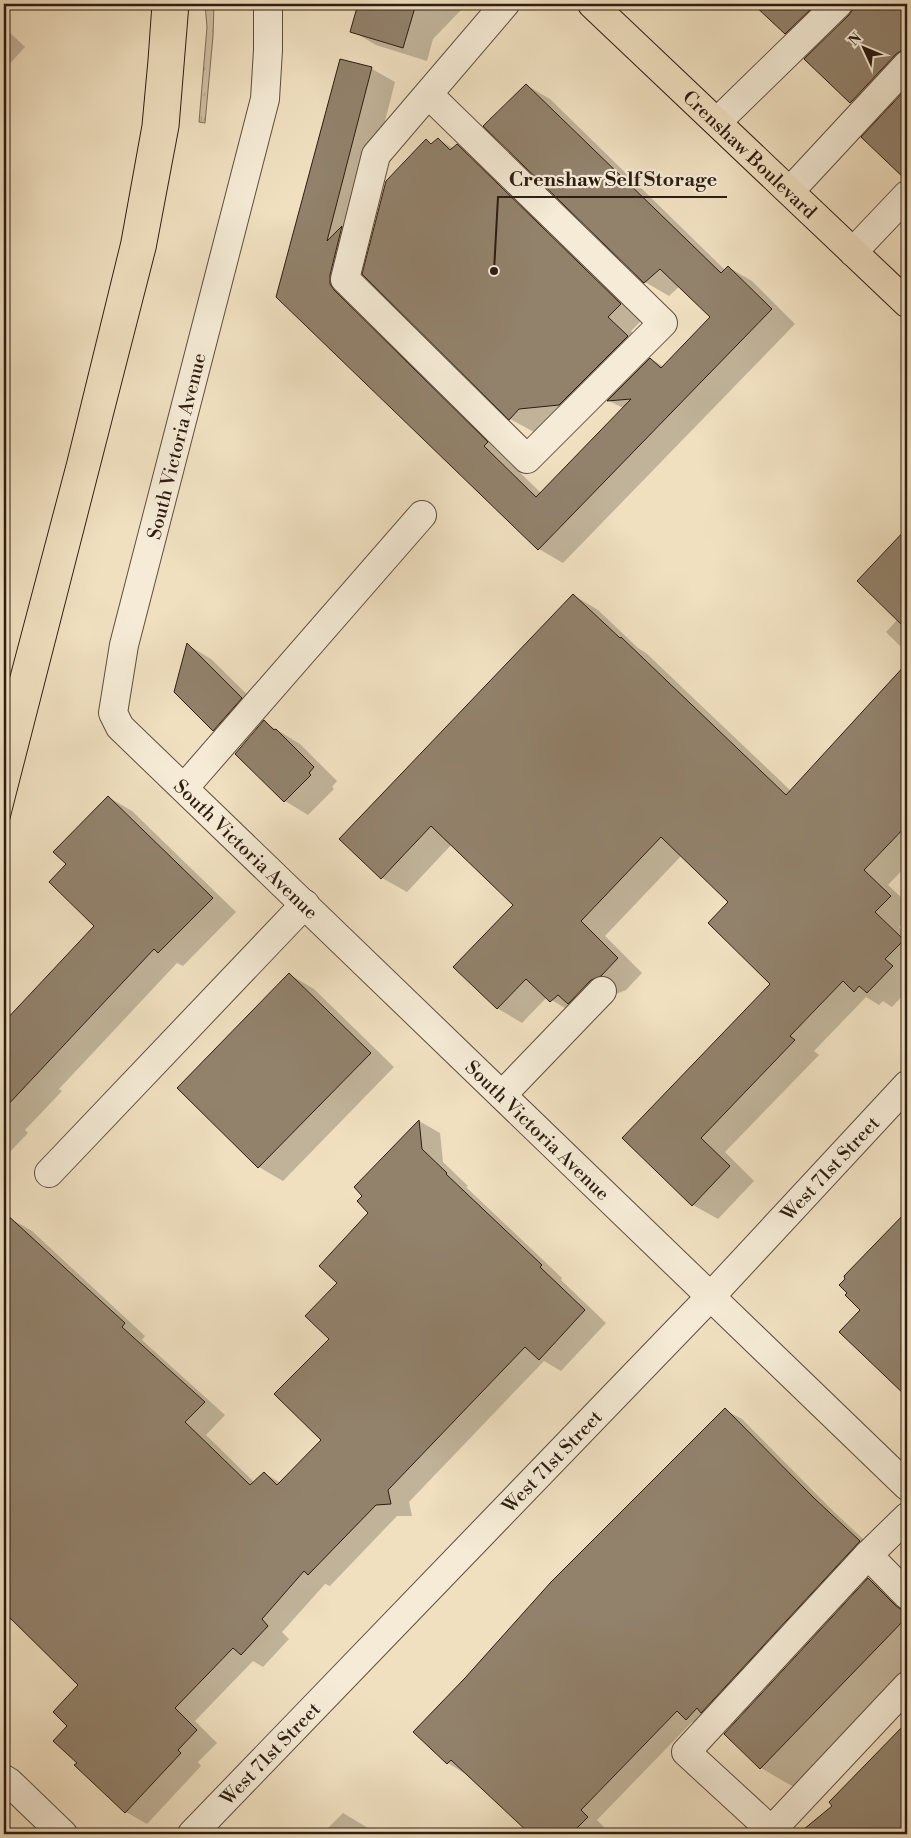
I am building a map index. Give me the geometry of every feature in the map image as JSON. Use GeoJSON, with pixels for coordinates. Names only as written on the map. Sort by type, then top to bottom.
{"type":"FeatureCollection","features":[{"type":"Feature","properties":{"kind":"main road","name":"Crenshaw Boulevard"},"geometry":{"type":"LineString","coordinates":[[592,4],[907,303]]}},
{"type":"Feature","properties":{"kind":"street","name":"South Victoria Avenue"},"geometry":{"type":"LineString","coordinates":[[268,4],[265,99],[124,645],[113,713],[120,727],[907,1486]]}},
{"type":"Feature","properties":{"kind":"street"},"geometry":{"type":"LineString","coordinates":[[428,94],[663,323],[527,459],[345,279],[376,155],[428,94],[505,4]]}},
{"type":"Feature","properties":{"kind":"street"},"geometry":{"type":"LineString","coordinates":[[717,122],[838,4]]}},
{"type":"Feature","properties":{"kind":"street"},"geometry":{"type":"LineString","coordinates":[[790,191],[907,65]]}},
{"type":"Feature","properties":{"kind":"street"},"geometry":{"type":"LineString","coordinates":[[853,252],[907,195]]}},
{"type":"Feature","properties":{"kind":"street"},"geometry":{"type":"LineString","coordinates":[[184,788],[422,515]]}},
{"type":"Feature","properties":{"kind":"street"},"geometry":{"type":"LineString","coordinates":[[49,1174],[305,904]]}},
{"type":"Feature","properties":{"kind":"street"},"geometry":{"type":"LineString","coordinates":[[502,1095],[602,991]]}},
{"type":"Feature","properties":{"kind":"street","name":"West 71st Street"},"geometry":{"type":"LineString","coordinates":[[192,1834],[711,1296],[907,1085]]}},
{"type":"Feature","properties":{"kind":"street"},"geometry":{"type":"LineString","coordinates":[[907,1516],[868,1555],[686,1752],[770,1832],[907,1686]]}},
{"type":"Feature","properties":{"kind":"street"},"geometry":{"type":"LineString","coordinates":[[868,1555],[907,1595]]}},
{"type":"Feature","properties":{"kind":"street"},"geometry":{"type":"LineString","coordinates":[[5,1778],[63,1834]]}},
{"type":"Feature","properties":{"kind":"green space"},"geometry":{"type":"Polygon","coordinates":[[[205,4],[214,4],[205,123],[199,122],[207,27],[205,4]]]}},
{"type":"Feature","properties":{"kind":"building"},"geometry":{"type":"Polygon","coordinates":[[[358,4],[416,4],[403,48],[350,32],[358,4]]]}},
{"type":"Feature","properties":{"kind":"building"},"geometry":{"type":"Polygon","coordinates":[[[753,4],[816,4],[785,34],[753,4]]]}},
{"type":"Feature","properties":{"kind":"building"},"geometry":{"type":"Polygon","coordinates":[[[853,4],[895,4],[907,15],[907,50],[902,50],[896,54],[850,103],[804,59],[849,15],[853,9],[853,4]]]}},
{"type":"Feature","properties":{"kind":"building"},"geometry":{"type":"Polygon","coordinates":[[[340,59],[372,67],[327,241],[342,226],[330,275],[330,284],[488,442],[484,446],[536,497],[631,399],[607,401],[650,358],[661,368],[710,317],[660,269],[644,283],[483,126],[526,84],[721,273],[728,266],[772,309],[538,550],[276,297],[340,59]]]}},
{"type":"Feature","properties":{"kind":"building"},"geometry":{"type":"Polygon","coordinates":[[[907,88],[907,180],[906,180],[861,137],[907,88]]]}},
{"type":"Feature","properties":{"kind":"building"},"geometry":{"type":"Polygon","coordinates":[[[438,138],[450,150],[457,144],[621,304],[608,317],[628,336],[559,405],[519,409],[509,420],[362,274],[386,181],[426,139],[431,144],[438,138]]]}},
{"type":"Feature","properties":{"kind":"building"},"geometry":{"type":"Polygon","coordinates":[[[907,528],[907,630],[857,581],[907,528]]]}},
{"type":"Feature","properties":{"kind":"building"},"geometry":{"type":"Polygon","coordinates":[[[573,594],[621,637],[786,795],[907,663],[907,825],[864,870],[891,896],[875,912],[904,940],[885,959],[893,966],[867,993],[859,986],[854,992],[843,981],[790,1036],[795,1040],[701,1138],[730,1166],[692,1206],[622,1138],[770,984],[708,923],[728,902],[661,837],[581,921],[618,958],[601,976],[591,980],[568,1004],[558,995],[550,1002],[526,979],[497,1009],[453,967],[513,905],[431,826],[381,879],[339,839],[573,594]]]}},
{"type":"Feature","properties":{"kind":"building"},"geometry":{"type":"Polygon","coordinates":[[[187,643],[242,698],[213,731],[174,692],[187,643]]]}},
{"type":"Feature","properties":{"kind":"building"},"geometry":{"type":"Polygon","coordinates":[[[264,720],[274,730],[276,729],[314,767],[309,773],[311,775],[284,802],[235,754],[264,720]]]}},
{"type":"Feature","properties":{"kind":"building"},"geometry":{"type":"Polygon","coordinates":[[[108,796],[213,898],[158,953],[154,949],[4,1109],[4,1022],[94,926],[49,882],[66,864],[53,852],[108,796]]]}},
{"type":"Feature","properties":{"kind":"building"},"geometry":{"type":"Polygon","coordinates":[[[289,973],[371,1053],[258,1168],[177,1088],[289,973]]]}},
{"type":"Feature","properties":{"kind":"building"},"geometry":{"type":"Polygon","coordinates":[[[419,1120],[422,1149],[542,1265],[540,1267],[585,1310],[539,1360],[525,1347],[388,1490],[391,1504],[376,1505],[308,1575],[304,1571],[262,1619],[268,1626],[241,1655],[233,1648],[175,1708],[197,1730],[178,1750],[181,1753],[125,1813],[74,1765],[77,1763],[53,1741],[67,1726],[53,1712],[78,1685],[4,1612],[4,1212],[125,1323],[122,1327],[205,1402],[185,1422],[250,1485],[264,1472],[277,1485],[321,1440],[274,1394],[329,1339],[305,1316],[337,1283],[319,1266],[368,1213],[357,1201],[362,1196],[354,1187],[419,1120]]]}},
{"type":"Feature","properties":{"kind":"building"},"geometry":{"type":"Polygon","coordinates":[[[907,1211],[907,1397],[839,1332],[860,1310],[845,1295],[847,1293],[839,1285],[845,1279],[844,1276],[907,1211]]]}},
{"type":"Feature","properties":{"kind":"building"},"geometry":{"type":"Polygon","coordinates":[[[725,1408],[815,1499],[860,1541],[701,1713],[697,1708],[686,1720],[677,1711],[581,1810],[588,1817],[571,1834],[530,1834],[451,1760],[447,1764],[413,1732],[465,1678],[551,1582],[725,1408]]]}},
{"type":"Feature","properties":{"kind":"building"},"geometry":{"type":"Polygon","coordinates":[[[868,1578],[896,1606],[902,1610],[907,1610],[907,1617],[760,1769],[724,1734],[868,1578]]]}},
{"type":"Feature","properties":{"kind":"building"},"geometry":{"type":"Polygon","coordinates":[[[907,1722],[907,1834],[798,1834],[832,1806],[829,1802],[907,1722]]]}},
{"type":"Feature","properties":{"kind":"tram line"},"geometry":{"type":"LineString","coordinates":[[4,699],[67,461],[121,241],[142,125],[152,4]]}},
{"type":"Feature","properties":{"kind":"tram line"},"geometry":{"type":"LineString","coordinates":[[4,842],[156,249],[179,127],[189,4]]}},
{"type":"Feature","properties":{"kind":"place","name":"Crenshaw Self Storage"},"geometry":{"type":"Point","coordinates":[494,271]}}]}
